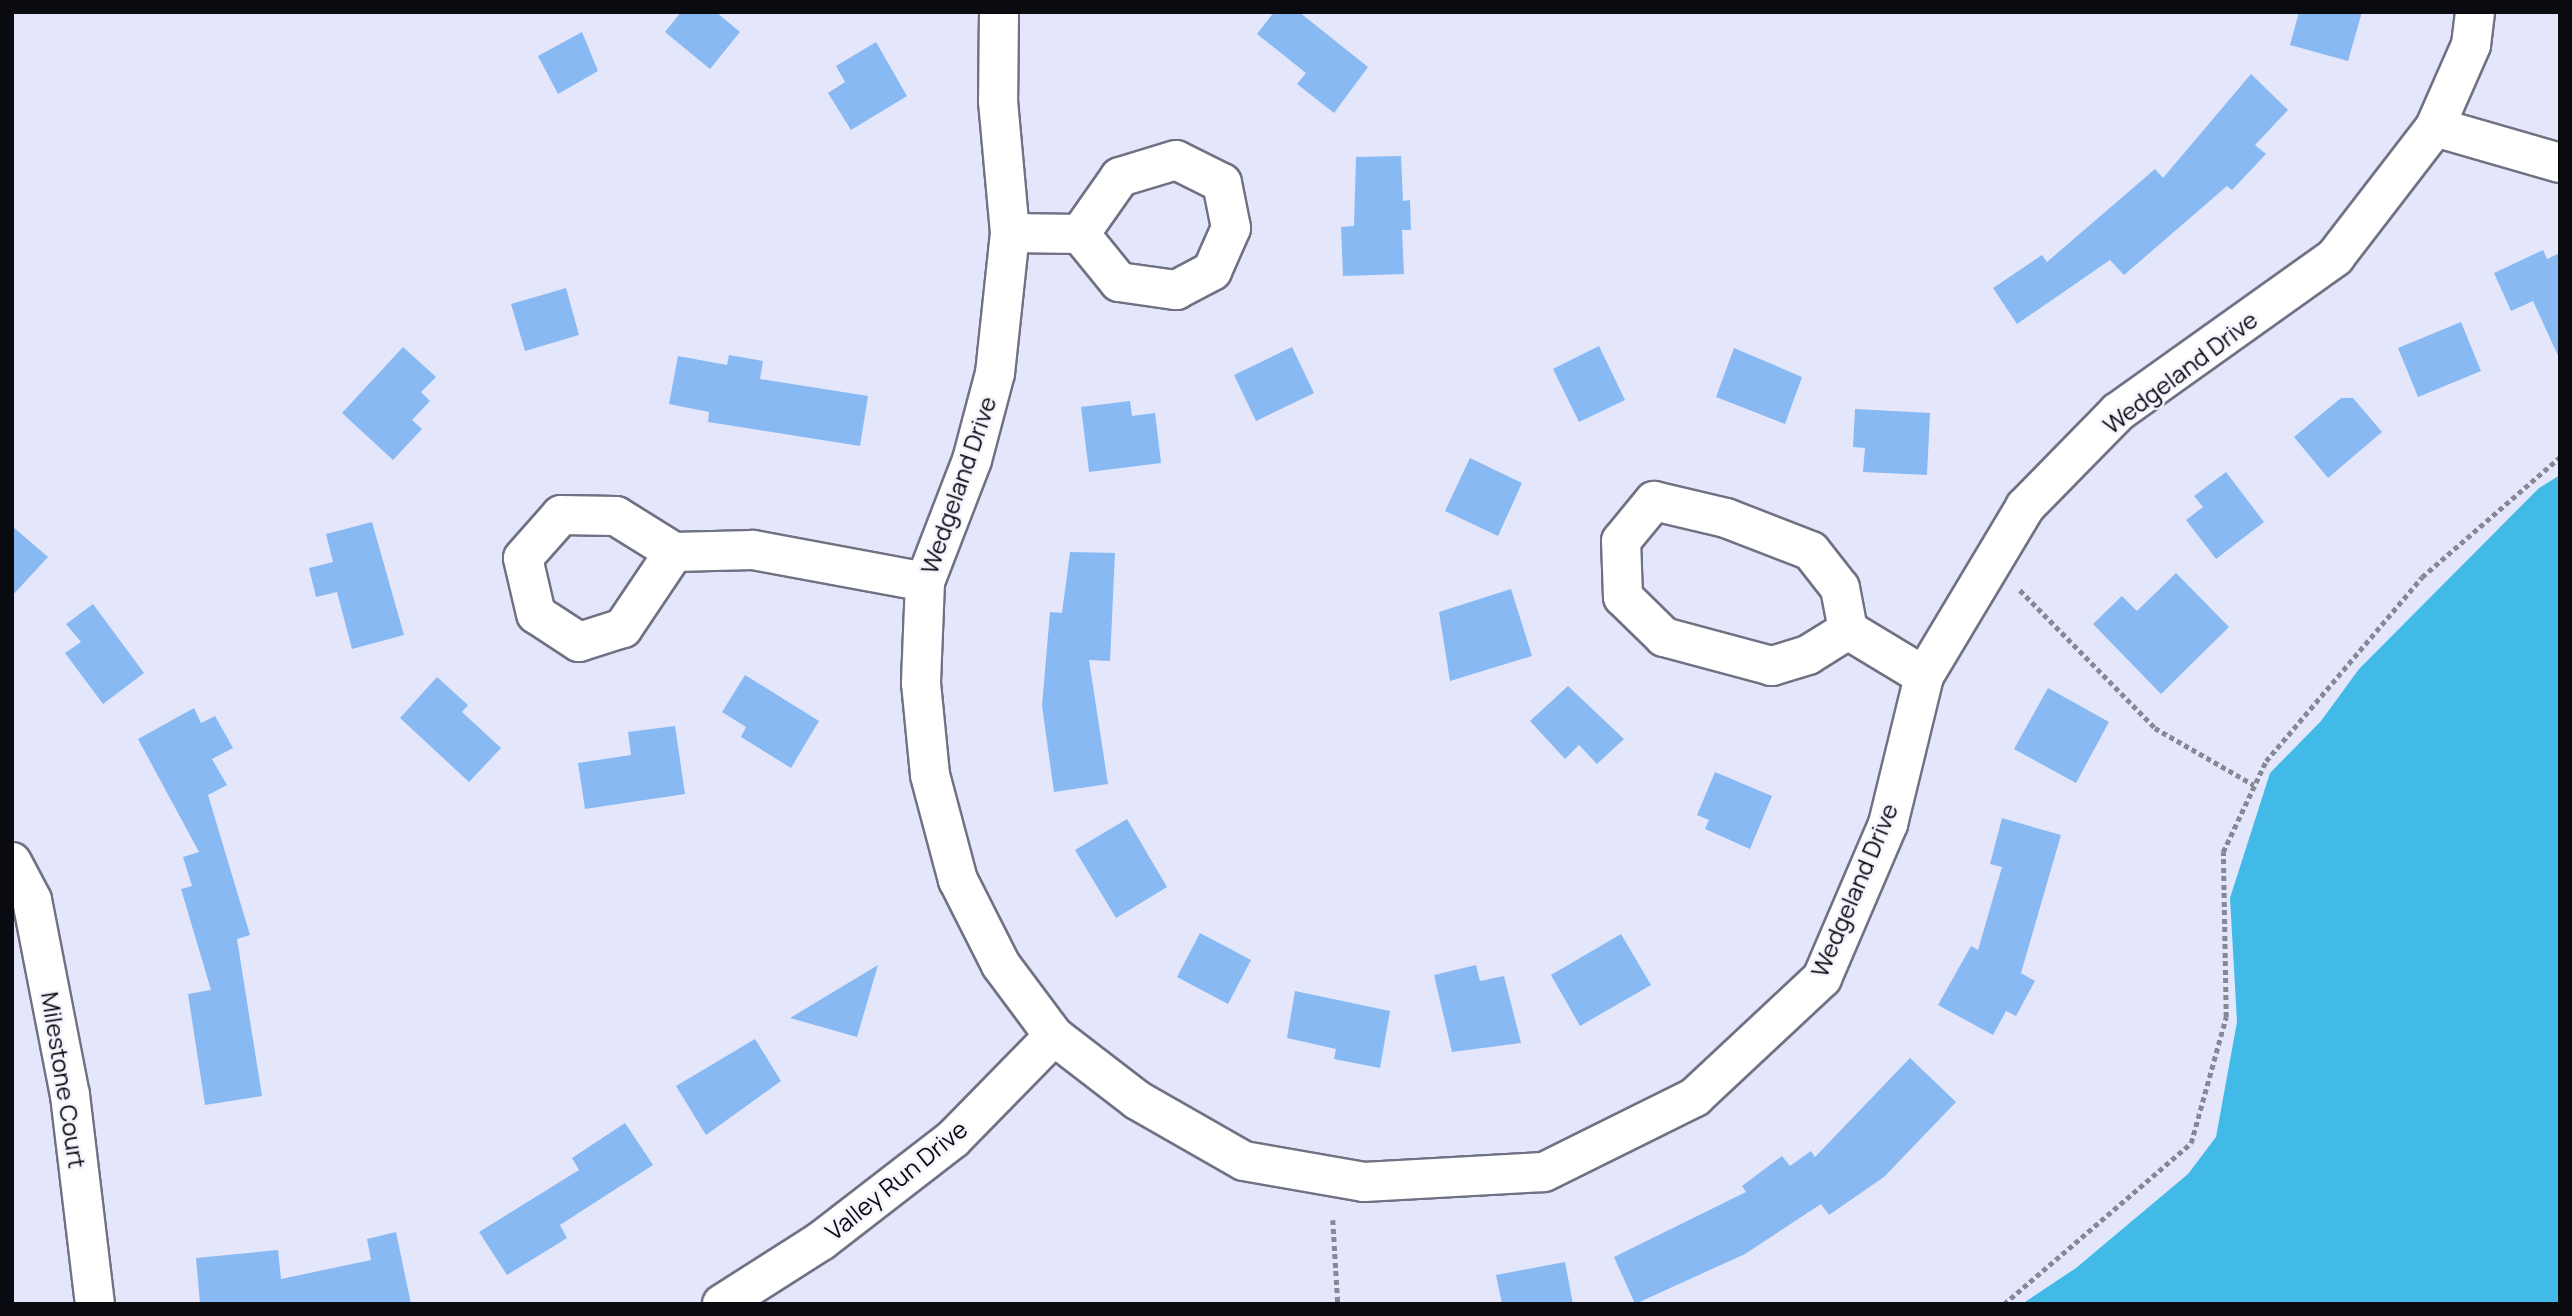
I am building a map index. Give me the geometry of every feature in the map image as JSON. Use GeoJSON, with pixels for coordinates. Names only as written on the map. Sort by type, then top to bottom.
{"type":"FeatureCollection","features":[{"type":"Feature","properties":{"kind":"street","name":"Wedgeland Drive"},"geometry":{"type":"LineString","coordinates":[[999,12],[998,101],[1010,233],[995,373],[972,460],[925,582],[921,684],[930,775],[958,880],[1002,965],[1054,1036],[1137,1100],[1244,1161],[1364,1182],[1544,1172],[1695,1097],[1822,978],[1888,824],[1924,676],[2025,507],[2118,412],[2335,257],[2435,128],[2471,45],[2475,12]]}},
{"type":"Feature","properties":{"kind":"street"},"geometry":{"type":"LineString","coordinates":[[2435,128],[2560,163]]}},
{"type":"Feature","properties":{"kind":"street"},"geometry":{"type":"LineString","coordinates":[[1010,233],[1080,234]]}},
{"type":"Feature","properties":{"kind":"street"},"geometry":{"type":"LineString","coordinates":[[1848,630],[1808,655],[1772,666],[1664,637],[1623,597],[1621,541],[1654,501],[1726,518],[1811,551],[1840,588],[1848,630],[1924,676]]}},
{"type":"Feature","properties":{"kind":"street"},"geometry":{"type":"LineString","coordinates":[[674,552],[753,550],[925,582]]}},
{"type":"Feature","properties":{"kind":"street","name":"Milestone Court"},"geometry":{"type":"LineString","coordinates":[[12,862],[32,900],[70,1095],[96,1304]]}},
{"type":"Feature","properties":{"kind":"street","name":"Valley Run Drive"},"geometry":{"type":"LineString","coordinates":[[723,1304],[821,1241],[953,1139],[1054,1036]]}},
{"type":"Feature","properties":{"kind":"path"},"geometry":{"type":"LineString","coordinates":[[2004,1304],[2191,1143],[2226,1017],[2223,852],[2266,761],[2422,577],[2560,457]]}},
{"type":"Feature","properties":{"kind":"path"},"geometry":{"type":"LineString","coordinates":[[2017,587],[2155,728],[2254,785]]}},
{"type":"Feature","properties":{"kind":"path"},"geometry":{"type":"LineString","coordinates":[[1333,1220],[1338,1304]]}},
{"type":"Feature","properties":{"kind":"water"},"geometry":{"type":"Polygon","coordinates":[[[2560,475],[2560,1304],[2022,1304],[2076,1268],[2188,1174],[2216,1137],[2237,1022],[2230,898],[2270,773],[2321,721],[2359,669],[2539,488],[2560,475]]]}},
{"type":"Feature","properties":{"kind":"building"},"geometry":{"type":"Polygon","coordinates":[[[681,12],[716,12],[740,32],[710,69],[665,32],[681,12]]]}},
{"type":"Feature","properties":{"kind":"building"},"geometry":{"type":"Polygon","coordinates":[[[1274,12],[1299,12],[1368,67],[1334,113],[1297,84],[1306,73],[1257,34],[1274,12]]]}},
{"type":"Feature","properties":{"kind":"building"},"geometry":{"type":"Polygon","coordinates":[[[2299,12],[2362,12],[2348,61],[2290,45],[2299,12]]]}},
{"type":"Feature","properties":{"kind":"building"},"geometry":{"type":"Polygon","coordinates":[[[582,32],[598,71],[558,94],[538,56],[582,32]]]}},
{"type":"Feature","properties":{"kind":"building"},"geometry":{"type":"Polygon","coordinates":[[[876,42],[907,96],[851,130],[828,93],[845,82],[836,66],[876,42]]]}},
{"type":"Feature","properties":{"kind":"building"},"geometry":{"type":"Polygon","coordinates":[[[2251,74],[2288,110],[2255,145],[2266,154],[2232,190],[2227,186],[2124,275],[2110,260],[2017,324],[1993,288],[2042,255],[2047,262],[2155,169],[2163,178],[2251,74]]]}},
{"type":"Feature","properties":{"kind":"building"},"geometry":{"type":"Polygon","coordinates":[[[1401,156],[1403,201],[1410,200],[1411,230],[1402,230],[1404,274],[1343,276],[1341,227],[1354,226],[1356,157],[1401,156]]]}},
{"type":"Feature","properties":{"kind":"building"},"geometry":{"type":"Polygon","coordinates":[[[2543,250],[2547,259],[2560,253],[2560,360],[2533,301],[2511,311],[2494,273],[2543,250]]]}},
{"type":"Feature","properties":{"kind":"building"},"geometry":{"type":"Polygon","coordinates":[[[566,288],[579,335],[525,351],[511,304],[566,288]]]}},
{"type":"Feature","properties":{"kind":"building"},"geometry":{"type":"Polygon","coordinates":[[[2461,322],[2481,371],[2418,397],[2398,348],[2461,322]]]}},
{"type":"Feature","properties":{"kind":"building"},"geometry":{"type":"Polygon","coordinates":[[[1599,346],[1625,400],[1579,422],[1553,369],[1599,346]]]}},
{"type":"Feature","properties":{"kind":"building"},"geometry":{"type":"Polygon","coordinates":[[[403,347],[436,377],[421,392],[430,401],[412,420],[422,429],[393,460],[342,413],[403,347]]]}},
{"type":"Feature","properties":{"kind":"building"},"geometry":{"type":"Polygon","coordinates":[[[1292,347],[1314,393],[1256,421],[1234,375],[1292,347]]]}},
{"type":"Feature","properties":{"kind":"building"},"geometry":{"type":"Polygon","coordinates":[[[1734,348],[1802,377],[1785,424],[1716,397],[1734,348]]]}},
{"type":"Feature","properties":{"kind":"building"},"geometry":{"type":"Polygon","coordinates":[[[729,355],[763,361],[760,379],[868,396],[860,446],[708,422],[709,412],[669,404],[678,356],[727,365],[729,355]]]}},
{"type":"Feature","properties":{"kind":"building"},"geometry":{"type":"Polygon","coordinates":[[[2341,398],[2353,398],[2382,432],[2328,478],[2294,437],[2341,398]]]}},
{"type":"Feature","properties":{"kind":"building"},"geometry":{"type":"Polygon","coordinates":[[[1130,401],[1132,416],[1155,413],[1161,463],[1089,472],[1081,407],[1130,401]]]}},
{"type":"Feature","properties":{"kind":"building"},"geometry":{"type":"Polygon","coordinates":[[[1855,409],[1930,413],[1927,475],[1863,472],[1865,448],[1853,447],[1855,409]]]}},
{"type":"Feature","properties":{"kind":"building"},"geometry":{"type":"Polygon","coordinates":[[[1470,458],[1522,483],[1498,536],[1445,511],[1470,458]]]}},
{"type":"Feature","properties":{"kind":"building"},"geometry":{"type":"Polygon","coordinates":[[[2226,472],[2264,522],[2216,559],[2186,520],[2203,507],[2194,496],[2226,472]]]}},
{"type":"Feature","properties":{"kind":"building"},"geometry":{"type":"Polygon","coordinates":[[[372,522],[404,635],[352,649],[337,592],[316,597],[309,568],[333,562],[326,534],[372,522]]]}},
{"type":"Feature","properties":{"kind":"building"},"geometry":{"type":"Polygon","coordinates":[[[12,526],[48,557],[12,596],[12,526]]]}},
{"type":"Feature","properties":{"kind":"building"},"geometry":{"type":"Polygon","coordinates":[[[1070,552],[1115,553],[1110,661],[1089,660],[1108,784],[1054,792],[1042,706],[1050,612],[1062,613],[1070,552]]]}},
{"type":"Feature","properties":{"kind":"building"},"geometry":{"type":"Polygon","coordinates":[[[2176,573],[2229,627],[2161,694],[2093,624],[2122,596],[2137,611],[2176,573]]]}},
{"type":"Feature","properties":{"kind":"building"},"geometry":{"type":"Polygon","coordinates":[[[1511,589],[1532,656],[1450,681],[1439,612],[1511,589]]]}},
{"type":"Feature","properties":{"kind":"building"},"geometry":{"type":"Polygon","coordinates":[[[93,604],[144,673],[103,704],[65,653],[81,642],[66,624],[93,604]]]}},
{"type":"Feature","properties":{"kind":"building"},"geometry":{"type":"Polygon","coordinates":[[[745,675],[819,721],[791,768],[741,737],[746,727],[722,712],[745,675]]]}},
{"type":"Feature","properties":{"kind":"building"},"geometry":{"type":"Polygon","coordinates":[[[437,677],[468,705],[462,712],[501,748],[469,782],[400,718],[437,677]]]}},
{"type":"Feature","properties":{"kind":"building"},"geometry":{"type":"Polygon","coordinates":[[[1568,686],[1624,739],[1597,764],[1579,745],[1565,759],[1530,721],[1568,686]]]}},
{"type":"Feature","properties":{"kind":"building"},"geometry":{"type":"Polygon","coordinates":[[[2048,688],[2109,722],[2076,783],[2014,749],[2048,688]]]}},
{"type":"Feature","properties":{"kind":"building"},"geometry":{"type":"Polygon","coordinates":[[[194,708],[201,723],[215,716],[233,748],[212,759],[227,785],[208,795],[250,935],[237,939],[262,1096],[205,1105],[188,994],[211,990],[181,889],[192,886],[183,857],[199,852],[138,739],[194,708]]]}},
{"type":"Feature","properties":{"kind":"building"},"geometry":{"type":"Polygon","coordinates":[[[675,726],[685,794],[585,809],[578,763],[631,755],[628,732],[675,726]]]}},
{"type":"Feature","properties":{"kind":"building"},"geometry":{"type":"Polygon","coordinates":[[[1715,772],[1772,796],[1750,849],[1705,829],[1709,820],[1697,815],[1715,772]]]}},
{"type":"Feature","properties":{"kind":"building"},"geometry":{"type":"Polygon","coordinates":[[[2002,818],[2061,835],[2021,973],[2035,981],[2016,1016],[2006,1011],[1993,1035],[1938,1005],[1971,946],[1978,950],[2002,867],[1990,864],[2002,818]]]}},
{"type":"Feature","properties":{"kind":"building"},"geometry":{"type":"Polygon","coordinates":[[[1127,819],[1167,887],[1116,918],[1075,850],[1127,819]]]}},
{"type":"Feature","properties":{"kind":"building"},"geometry":{"type":"Polygon","coordinates":[[[1200,933],[1251,960],[1228,1004],[1177,977],[1200,933]]]}},
{"type":"Feature","properties":{"kind":"building"},"geometry":{"type":"Polygon","coordinates":[[[1621,934],[1651,985],[1580,1026],[1551,975],[1621,934]]]}},
{"type":"Feature","properties":{"kind":"building"},"geometry":{"type":"Polygon","coordinates":[[[878,965],[857,1037],[790,1018],[878,965]]]}},
{"type":"Feature","properties":{"kind":"building"},"geometry":{"type":"Polygon","coordinates":[[[1476,965],[1480,981],[1504,976],[1521,1043],[1452,1052],[1434,975],[1476,965]]]}},
{"type":"Feature","properties":{"kind":"building"},"geometry":{"type":"Polygon","coordinates":[[[1295,991],[1390,1011],[1380,1068],[1334,1059],[1336,1049],[1287,1038],[1295,991]]]}},
{"type":"Feature","properties":{"kind":"building"},"geometry":{"type":"Polygon","coordinates":[[[755,1039],[781,1081],[706,1135],[676,1086],[755,1039]]]}},
{"type":"Feature","properties":{"kind":"building"},"geometry":{"type":"Polygon","coordinates":[[[1910,1058],[1956,1102],[1884,1177],[1829,1215],[1821,1204],[1745,1254],[1635,1304],[1614,1257],[1746,1192],[1742,1186],[1782,1156],[1790,1166],[1811,1151],[1815,1157],[1910,1058]]]}},
{"type":"Feature","properties":{"kind":"building"},"geometry":{"type":"Polygon","coordinates":[[[625,1123],[653,1165],[560,1225],[567,1238],[507,1275],[479,1232],[579,1170],[572,1158],[625,1123]]]}},
{"type":"Feature","properties":{"kind":"building"},"geometry":{"type":"Polygon","coordinates":[[[396,1232],[411,1304],[200,1304],[196,1258],[278,1250],[281,1279],[371,1260],[367,1239],[396,1232]]]}},
{"type":"Feature","properties":{"kind":"building"},"geometry":{"type":"Polygon","coordinates":[[[1565,1262],[1573,1304],[1502,1304],[1496,1275],[1565,1262]]]}}]}
